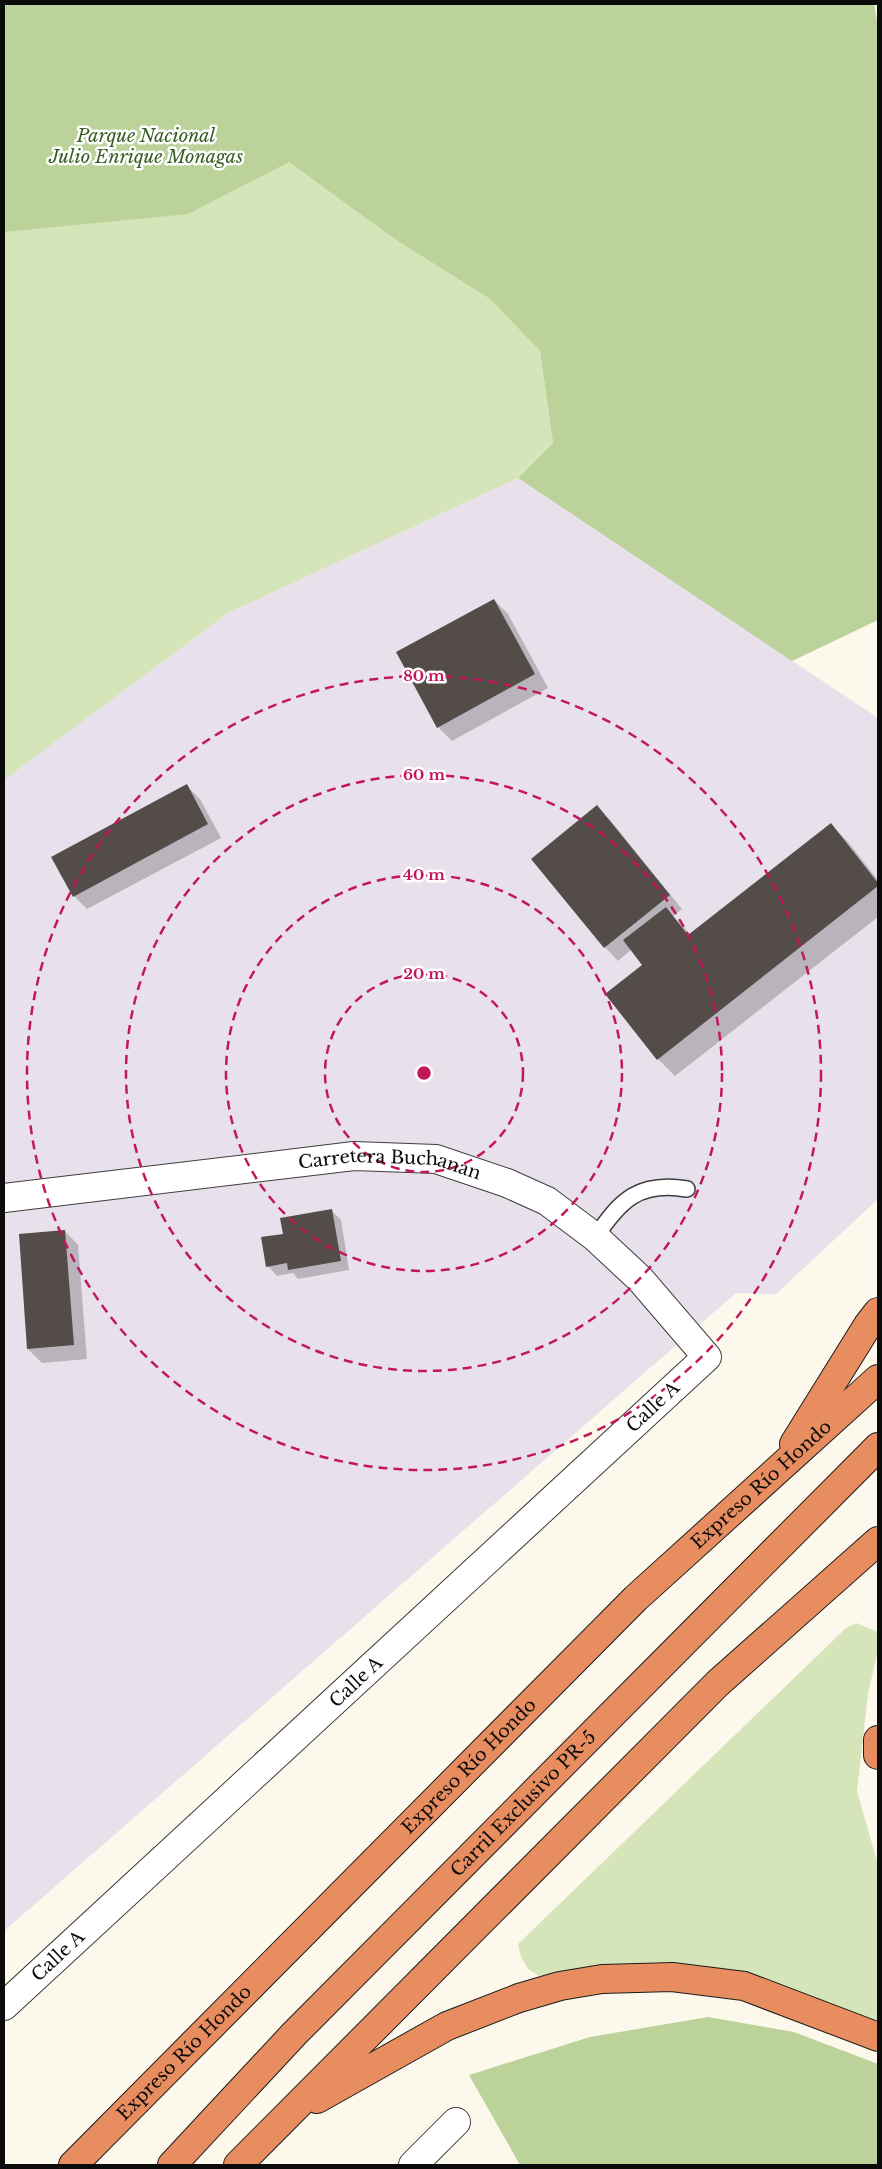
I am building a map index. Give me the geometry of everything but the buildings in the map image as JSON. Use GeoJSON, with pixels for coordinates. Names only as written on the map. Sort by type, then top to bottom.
{"type":"FeatureCollection","features":[{"type":"Feature","properties":{"kind":"highway"},"geometry":{"type":"LineString","coordinates":[[777,1471],[878,1312]]}},
{"type":"Feature","properties":{"kind":"highway","name":"Expreso Río Hondo"},"geometry":{"type":"LineString","coordinates":[[73,2165],[636,1598],[878,1379]]}},
{"type":"Feature","properties":{"kind":"highway","name":"Carril Exclusivo PR-5"},"geometry":{"type":"LineString","coordinates":[[172,2165],[295,2034],[389,1938],[878,1447]]}},
{"type":"Feature","properties":{"kind":"highway"},"geometry":{"type":"LineString","coordinates":[[238,2165],[718,1683],[878,1541]]}},
{"type":"Feature","properties":{"kind":"highway"},"geometry":{"type":"LineString","coordinates":[[878,1740],[878,1755]]}},
{"type":"Feature","properties":{"kind":"highway"},"geometry":{"type":"LineString","coordinates":[[289,2114],[447,2026],[519,1998],[560,1986],[602,1979],[672,1977],[744,1986],[878,2037]]}},
{"type":"Feature","properties":{"kind":"street","name":"Carretera Buchanan"},"geometry":{"type":"LineString","coordinates":[[4,1198],[354,1156],[436,1160],[507,1183],[547,1201],[595,1238],[640,1279],[707,1357]]}},
{"type":"Feature","properties":{"kind":"street","name":"Calle A"},"geometry":{"type":"LineString","coordinates":[[4,2006],[707,1357]]}},
{"type":"Feature","properties":{"kind":"street"},"geometry":{"type":"LineString","coordinates":[[413,2165],[456,2122]]}},
{"type":"Feature","properties":{"kind":"lane"},"geometry":{"type":"LineString","coordinates":[[595,1238],[611,1213],[626,1200],[657,1187],[669,1186],[687,1189]]}},
{"type":"Feature","properties":{"kind":"shaded area"},"geometry":{"type":"Polygon","coordinates":[[[518,478],[878,718],[878,1199],[776,1294],[736,1293],[4,1931],[4,780],[228,613],[518,478]]]}},
{"type":"Feature","properties":{"kind":"green space","name":"Parque Nacional Julio Enrique Monagas"},"geometry":{"type":"Polygon","coordinates":[[[4,4],[874,4],[878,27],[396,239],[490,299],[540,351],[553,443],[518,478],[228,613],[4,780],[4,4]]]}},
{"type":"Feature","properties":{"kind":"green space","name":"Parque Nacional Julio Enrique Monagas"},"geometry":{"type":"Polygon","coordinates":[[[4,4],[874,4],[878,27],[878,620],[792,661],[518,478],[553,443],[540,351],[490,299],[395,239],[289,162],[188,214],[4,232],[4,4]]]}},
{"type":"Feature","properties":{"kind":"green space"},"geometry":{"type":"Polygon","coordinates":[[[856,1623],[876,1631],[878,1637],[878,1650],[868,1694],[857,1791],[878,1865],[878,2027],[712,1970],[660,1962],[608,1964],[553,1977],[541,1977],[528,1969],[521,1957],[518,1944],[846,1628],[856,1623]]]}},
{"type":"Feature","properties":{"kind":"green space"},"geometry":{"type":"Polygon","coordinates":[[[708,2017],[794,2032],[878,2064],[878,2165],[520,2165],[469,2075],[590,2037],[708,2017]]]}}]}
